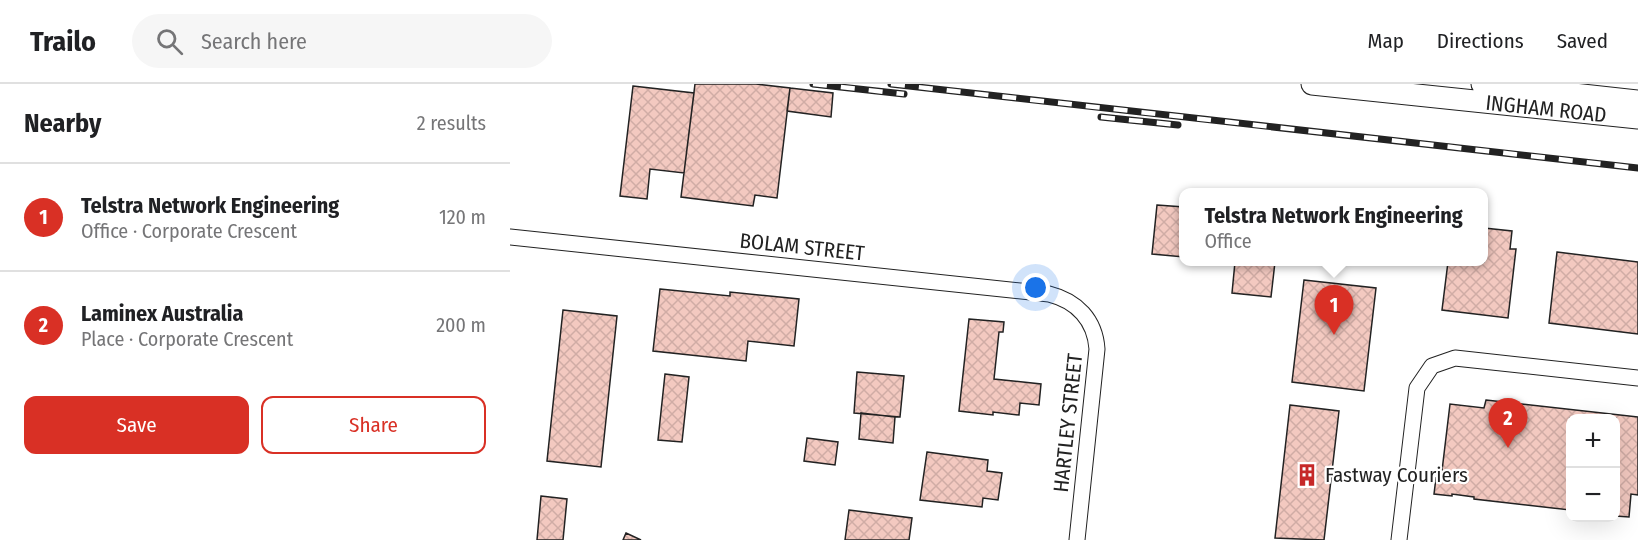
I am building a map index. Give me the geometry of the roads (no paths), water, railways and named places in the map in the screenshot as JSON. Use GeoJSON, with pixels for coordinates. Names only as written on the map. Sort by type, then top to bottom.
{"type":"FeatureCollection","features":[{"type":"Feature","properties":{"kind":"main road","name":"INGHAM ROAD"},"geometry":{"type":"LineString","coordinates":[[1312,84],[1638,118]]}},
{"type":"Feature","properties":{"kind":"main road","name":"INGHAM ROAD"},"geometry":{"type":"LineString","coordinates":[[1482,84],[1638,100]]}},
{"type":"Feature","properties":{"kind":"street","name":"BOLAM STREET"},"geometry":{"type":"LineString","coordinates":[[510,237],[1049,294],[1068,301],[1083,313]]}},
{"type":"Feature","properties":{"kind":"street","name":"HARTLEY STREET"},"geometry":{"type":"LineString","coordinates":[[1077,540],[1097,349],[1093,330],[1083,313]]}},
{"type":"Feature","properties":{"kind":"street"},"geometry":{"type":"LineString","coordinates":[[1399,540],[1417,388],[1432,366],[1455,358],[1638,378]]}},
{"type":"Feature","properties":{"kind":"railway"},"geometry":{"type":"LineString","coordinates":[[813,84],[904,94]]}},
{"type":"Feature","properties":{"kind":"railway"},"geometry":{"type":"LineString","coordinates":[[891,84],[1638,168]]}},
{"type":"Feature","properties":{"kind":"railway"},"geometry":{"type":"LineString","coordinates":[[1101,117],[1178,125]]}},
{"type":"Feature","properties":{"kind":"place","name":"Telstra Network Engineering"},"geometry":{"type":"Point","coordinates":[1334,335]}},
{"type":"Feature","properties":{"kind":"place","name":"Laminex Australia"},"geometry":{"type":"Point","coordinates":[1508,448]}},
{"type":"Feature","properties":{"kind":"place","name":"Fastway Couriers"},"geometry":{"type":"Point","coordinates":[1307,475]}}]}
